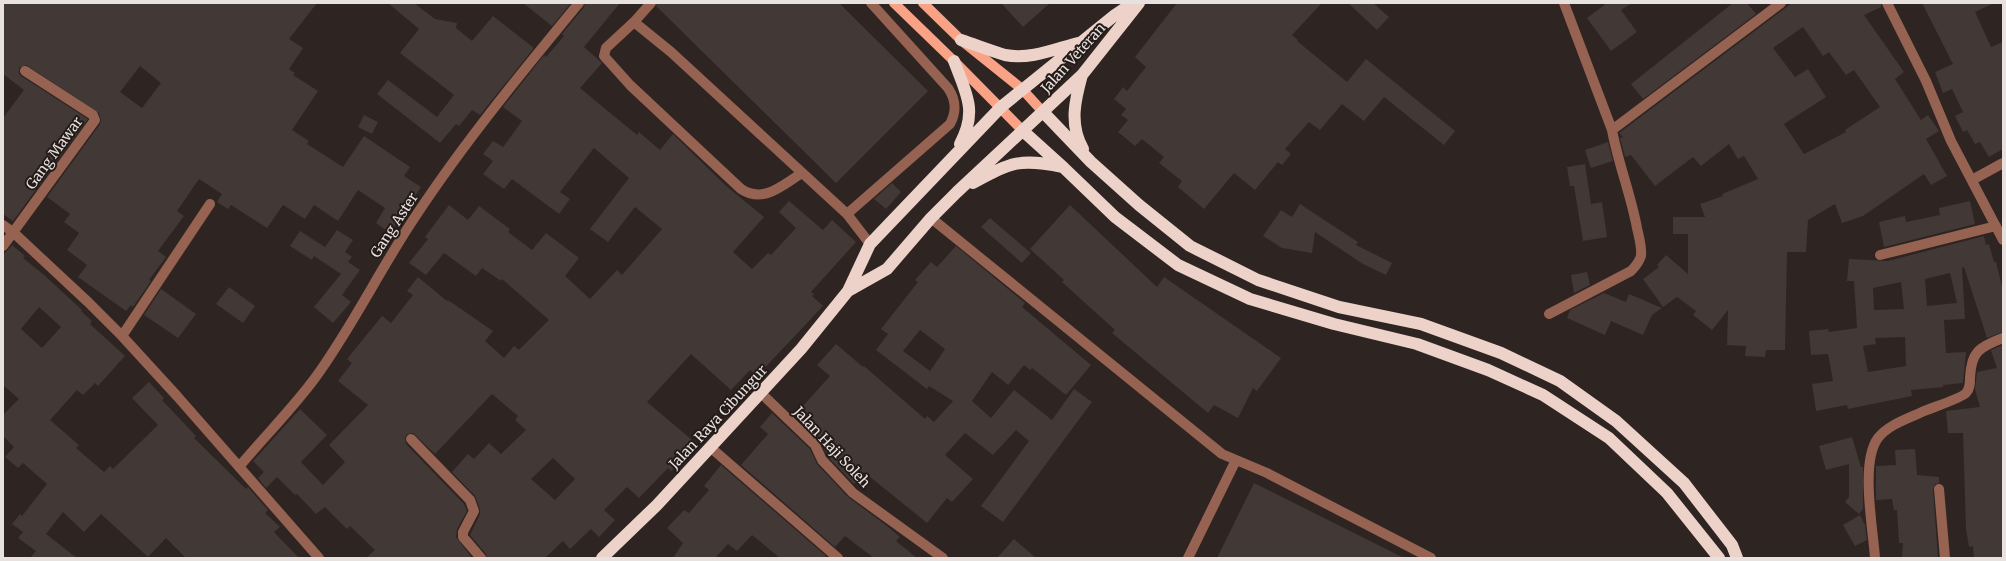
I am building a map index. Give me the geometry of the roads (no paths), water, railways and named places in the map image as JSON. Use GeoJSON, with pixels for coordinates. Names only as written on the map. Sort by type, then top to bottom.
{"type":"FeatureCollection","features":[{"type":"Feature","properties":{"kind":"highway","name":"Jalan Veteran"},"geometry":{"type":"LineString","coordinates":[[952,159],[1001,107],[1115,15],[1133,3]]}},
{"type":"Feature","properties":{"kind":"highway","name":"Jalan Veteran"},"geometry":{"type":"LineString","coordinates":[[957,192],[1082,75],[1139,3]]}},
{"type":"Feature","properties":{"kind":"highway"},"geometry":{"type":"LineString","coordinates":[[961,40],[1005,55],[1017,56],[1032,56],[1083,42]]}},
{"type":"Feature","properties":{"kind":"highway"},"geometry":{"type":"LineString","coordinates":[[848,291],[870,244],[952,159],[968,130],[970,115],[967,94],[954,60]]}},
{"type":"Feature","properties":{"kind":"highway"},"geometry":{"type":"LineString","coordinates":[[1082,75],[1075,100],[1074,118],[1078,138],[1091,162]]}},
{"type":"Feature","properties":{"kind":"highway"},"geometry":{"type":"LineString","coordinates":[[1043,112],[1091,162],[1139,205],[1190,246],[1258,280],[1339,307],[1421,324],[1501,353],[1560,381],[1616,421],[1684,483],[1732,545],[1737,558]]}},
{"type":"Feature","properties":{"kind":"highway"},"geometry":{"type":"LineString","coordinates":[[1023,131],[1115,217],[1178,265],[1250,299],[1334,324],[1417,344],[1488,370],[1543,395],[1609,438],[1667,493],[1719,558]]}},
{"type":"Feature","properties":{"kind":"highway"},"geometry":{"type":"LineString","coordinates":[[848,291],[887,269],[931,218],[957,192],[1002,168],[1016,163],[1039,162],[1064,168]]}},
{"type":"Feature","properties":{"kind":"highway","name":"Jalan Raya Cibungur"},"geometry":{"type":"LineString","coordinates":[[602,558],[657,505],[761,393],[801,349],[848,291]]}},
{"type":"Feature","properties":{"kind":"main road"},"geometry":{"type":"LineString","coordinates":[[894,3],[954,60],[1023,131]]}},
{"type":"Feature","properties":{"kind":"main road"},"geometry":{"type":"LineString","coordinates":[[923,3],[961,40],[1022,90],[1043,112]]}},
{"type":"Feature","properties":{"kind":"street","name":"Gang Aster"},"geometry":{"type":"LineString","coordinates":[[239,467],[315,378],[430,194],[511,85],[579,3]]}},
{"type":"Feature","properties":{"kind":"street"},"geometry":{"type":"LineString","coordinates":[[651,3],[634,22],[606,48],[604,56],[630,85],[741,189],[751,195],[766,195],[802,173]]}},
{"type":"Feature","properties":{"kind":"street"},"geometry":{"type":"LineString","coordinates":[[846,214],[950,124],[954,117],[954,98],[948,88],[871,3]]}},
{"type":"Feature","properties":{"kind":"street"},"geometry":{"type":"LineString","coordinates":[[1549,314],[1631,271],[1637,265],[1640,258],[1640,244],[1633,207],[1615,148],[1612,130],[1564,3]]}},
{"type":"Feature","properties":{"kind":"street"},"geometry":{"type":"LineString","coordinates":[[1612,130],[1781,3]]}},
{"type":"Feature","properties":{"kind":"street"},"geometry":{"type":"LineString","coordinates":[[1887,3],[1926,81],[1951,141],[2003,240]]}},
{"type":"Feature","properties":{"kind":"street"},"geometry":{"type":"LineString","coordinates":[[634,22],[671,52],[846,214],[870,244]]}},
{"type":"Feature","properties":{"kind":"street","name":"Gang Mawar"},"geometry":{"type":"LineString","coordinates":[[14,233],[95,120],[93,116],[25,71]]}},
{"type":"Feature","properties":{"kind":"street"},"geometry":{"type":"LineString","coordinates":[[1972,180],[2003,163]]}},
{"type":"Feature","properties":{"kind":"street"},"geometry":{"type":"LineString","coordinates":[[122,336],[210,204]]}},
{"type":"Feature","properties":{"kind":"street"},"geometry":{"type":"LineString","coordinates":[[931,218],[1179,421],[1222,454],[1267,473],[1431,558]]}},
{"type":"Feature","properties":{"kind":"street"},"geometry":{"type":"LineString","coordinates":[[3,225],[14,233],[88,302],[122,336],[177,396],[319,558]]}},
{"type":"Feature","properties":{"kind":"street"},"geometry":{"type":"LineString","coordinates":[[1880,255],[1996,226]]}},
{"type":"Feature","properties":{"kind":"street"},"geometry":{"type":"LineString","coordinates":[[3,246],[14,233]]}},
{"type":"Feature","properties":{"kind":"street"},"geometry":{"type":"LineString","coordinates":[[1875,558],[1869,462],[1870,452],[1878,438],[1896,424],[1948,401],[1960,398],[1967,392],[1970,384],[1973,359],[1976,353],[1981,347],[2003,338]]}},
{"type":"Feature","properties":{"kind":"street","name":"Jalan Haji Soleh"},"geometry":{"type":"LineString","coordinates":[[761,393],[815,445],[822,460],[853,493],[944,558]]}},
{"type":"Feature","properties":{"kind":"street"},"geometry":{"type":"LineString","coordinates":[[411,439],[470,500],[474,511],[463,532],[463,537],[481,558]]}},
{"type":"Feature","properties":{"kind":"street"},"geometry":{"type":"LineString","coordinates":[[710,447],[838,558]]}},
{"type":"Feature","properties":{"kind":"street"},"geometry":{"type":"LineString","coordinates":[[1188,558],[1236,460]]}},
{"type":"Feature","properties":{"kind":"street"},"geometry":{"type":"LineString","coordinates":[[1939,489],[1945,558]]}}]}
